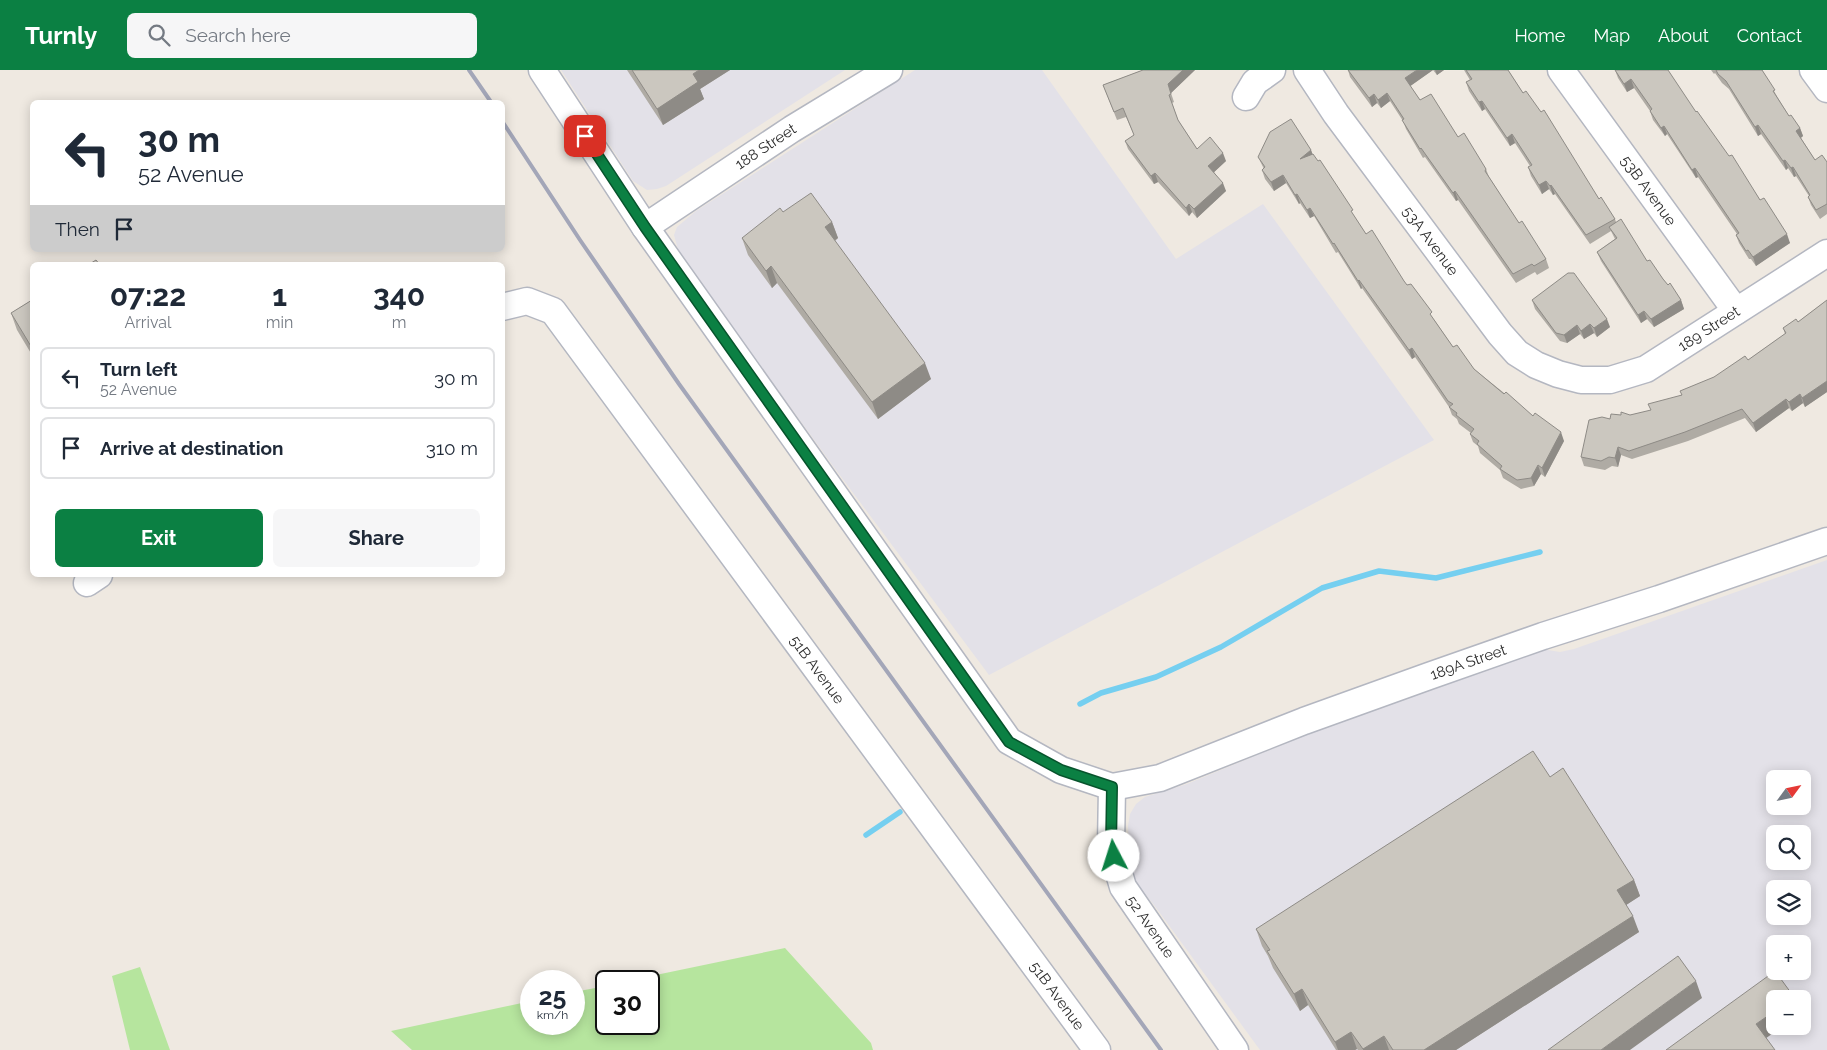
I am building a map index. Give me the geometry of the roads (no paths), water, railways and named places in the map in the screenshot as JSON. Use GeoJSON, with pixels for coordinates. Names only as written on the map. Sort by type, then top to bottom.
{"type":"FeatureCollection","features":[{"type":"Feature","properties":{"kind":"street"},"geometry":{"type":"LineString","coordinates":[[542,70],[645,227],[1009,742],[1061,770],[1112,787]]}},
{"type":"Feature","properties":{"kind":"street","name":"188 Street"},"geometry":{"type":"LineString","coordinates":[[645,227],[792,129],[889,70]]}},
{"type":"Feature","properties":{"kind":"street"},"geometry":{"type":"LineString","coordinates":[[1246,97],[1256,82],[1272,70]]}},
{"type":"Feature","properties":{"kind":"street","name":"53A Avenue"},"geometry":{"type":"LineString","coordinates":[[1307,70],[1336,114],[1500,334],[1517,353],[1536,365],[1558,374],[1581,380]]}},
{"type":"Feature","properties":{"kind":"street","name":"53B Avenue"},"geometry":{"type":"LineString","coordinates":[[1561,70],[1736,311]]}},
{"type":"Feature","properties":{"kind":"street"},"geometry":{"type":"LineString","coordinates":[[1813,70],[1827,89]]}},
{"type":"Feature","properties":{"kind":"street","name":"189 Street"},"geometry":{"type":"LineString","coordinates":[[1581,380],[1610,380],[1646,369],[1827,253]]}},
{"type":"Feature","properties":{"kind":"street","name":"51B Avenue"},"geometry":{"type":"LineString","coordinates":[[505,307],[527,301],[553,310],[1096,1050]]}},
{"type":"Feature","properties":{"kind":"street","name":"189A Street"},"geometry":{"type":"LineString","coordinates":[[1112,787],[1160,778],[1304,721],[1438,673],[1827,541]]}},
{"type":"Feature","properties":{"kind":"street","name":"52 Avenue"},"geometry":{"type":"LineString","coordinates":[[1112,787],[1111,846],[1123,887],[1235,1050]]}},
{"type":"Feature","properties":{"kind":"waterway"},"geometry":{"type":"LineString","coordinates":[[1080,704],[1101,693],[1156,677],[1221,647],[1322,588],[1379,571],[1436,578],[1540,552]]}},
{"type":"Feature","properties":{"kind":"waterway"},"geometry":{"type":"LineString","coordinates":[[866,835],[900,812]]}},
{"type":"Feature","properties":{"kind":"railway"},"geometry":{"type":"LineString","coordinates":[[469,70],[490,100]]}},
{"type":"Feature","properties":{"kind":"railway"},"geometry":{"type":"LineString","coordinates":[[505,126],[580,240],[679,384],[1161,1050]]}}]}
